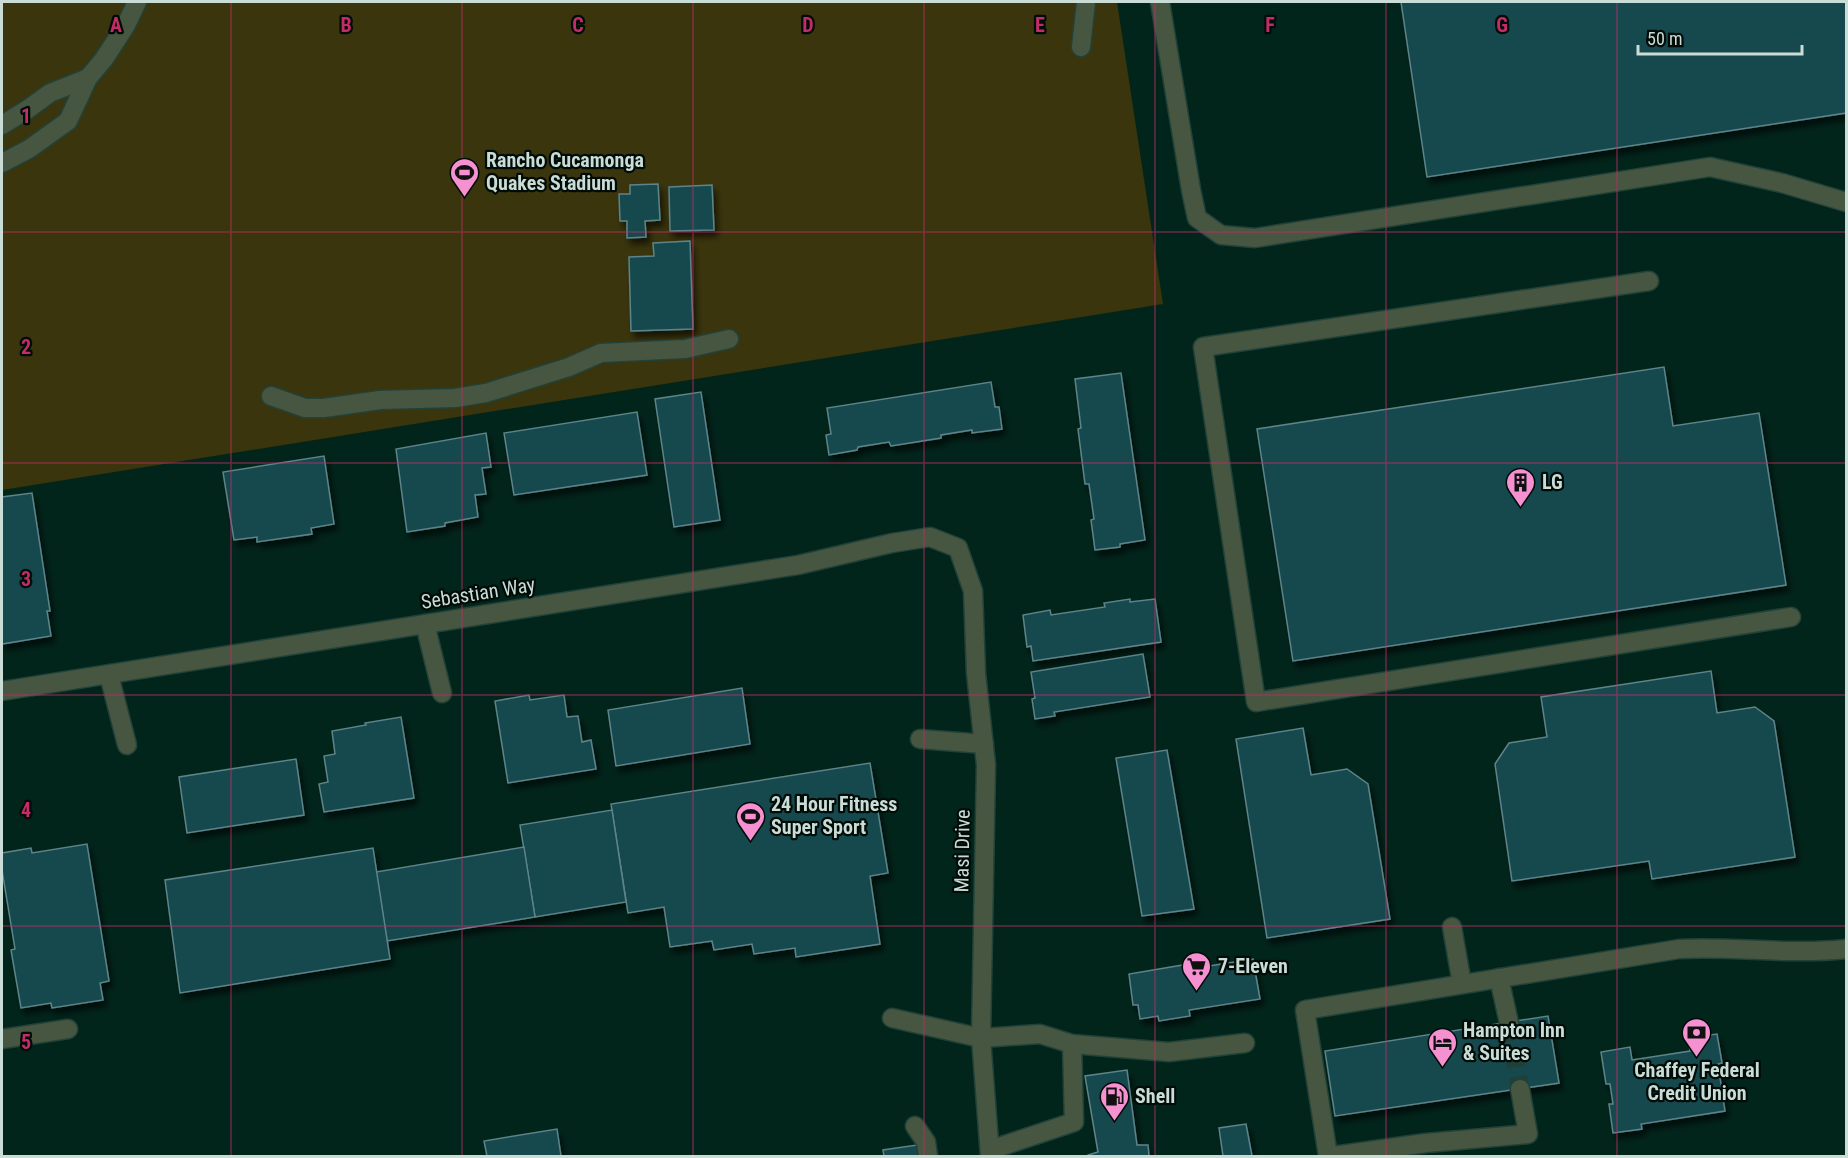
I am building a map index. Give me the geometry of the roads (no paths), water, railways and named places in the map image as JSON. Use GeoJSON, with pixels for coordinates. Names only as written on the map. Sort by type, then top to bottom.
{"type":"FeatureCollection","features":[{"type":"Feature","properties":{"kind":"street"},"geometry":{"type":"LineString","coordinates":[[2,163],[29,149],[68,122],[88,78],[104,59],[126,25],[137,2]]}},
{"type":"Feature","properties":{"kind":"street"},"geometry":{"type":"LineString","coordinates":[[1081,47],[1086,2]]}},
{"type":"Feature","properties":{"kind":"street"},"geometry":{"type":"LineString","coordinates":[[1160,2],[1197,219],[1221,235],[1255,238],[1710,168],[1782,183],[1846,202]]}},
{"type":"Feature","properties":{"kind":"street"},"geometry":{"type":"LineString","coordinates":[[2,124],[50,93],[88,78]]}},
{"type":"Feature","properties":{"kind":"street"},"geometry":{"type":"LineString","coordinates":[[1649,281],[1203,347],[1256,702],[1791,617]]}},
{"type":"Feature","properties":{"kind":"street"},"geometry":{"type":"LineString","coordinates":[[271,396],[305,408],[324,408],[380,399],[455,398],[486,393],[569,367],[601,353],[677,350],[729,339]]}},
{"type":"Feature","properties":{"kind":"street","name":"Sebastian Way"},"geometry":{"type":"LineString","coordinates":[[2,691],[798,565],[892,543],[930,537],[958,548]]}},
{"type":"Feature","properties":{"kind":"street","name":"Masi Drive"},"geometry":{"type":"LineString","coordinates":[[958,548],[973,591],[976,673],[986,765],[981,1038],[990,1153]]}},
{"type":"Feature","properties":{"kind":"street"},"geometry":{"type":"LineString","coordinates":[[425,624],[442,693]]}},
{"type":"Feature","properties":{"kind":"street"},"geometry":{"type":"LineString","coordinates":[[109,675],[127,745]]}},
{"type":"Feature","properties":{"kind":"street"},"geometry":{"type":"LineString","coordinates":[[921,740],[984,744]]}},
{"type":"Feature","properties":{"kind":"street"},"geometry":{"type":"LineString","coordinates":[[1452,927],[1462,984]]}},
{"type":"Feature","properties":{"kind":"street"},"geometry":{"type":"LineString","coordinates":[[1520,1089],[1528,1134],[1426,1143],[1330,1156],[1305,1010],[1679,949],[1710,947],[1790,952],[1846,948]]}},
{"type":"Feature","properties":{"kind":"street"},"geometry":{"type":"LineString","coordinates":[[1499,978],[1509,1023]]}},
{"type":"Feature","properties":{"kind":"street"},"geometry":{"type":"LineString","coordinates":[[892,1018],[981,1038],[1040,1034],[1072,1044],[1169,1052],[1245,1042]]}},
{"type":"Feature","properties":{"kind":"street"},"geometry":{"type":"LineString","coordinates":[[2,1039],[69,1029]]}},
{"type":"Feature","properties":{"kind":"street"},"geometry":{"type":"LineString","coordinates":[[990,1153],[1074,1122],[1072,1044]]}},
{"type":"Feature","properties":{"kind":"street"},"geometry":{"type":"LineString","coordinates":[[915,1126],[926,1142],[928,1156]]}},
{"type":"Feature","properties":{"kind":"tunnel"},"geometry":{"type":"LineString","coordinates":[[1509,1023],[1520,1089]]}},
{"type":"Feature","properties":{"kind":"place","name":"Rancho Cucamonga Quakes Stadium"},"geometry":{"type":"Point","coordinates":[465,198]}},
{"type":"Feature","properties":{"kind":"place","name":"LG"},"geometry":{"type":"Point","coordinates":[1521,508]}},
{"type":"Feature","properties":{"kind":"place","name":"24 Hour Fitness Super Sport"},"geometry":{"type":"Point","coordinates":[750,842]}},
{"type":"Feature","properties":{"kind":"place","name":"7-Eleven"},"geometry":{"type":"Point","coordinates":[1197,992]}},
{"type":"Feature","properties":{"kind":"place","name":"Chaffey Federal Credit Union"},"geometry":{"type":"Point","coordinates":[1697,1058]}},
{"type":"Feature","properties":{"kind":"place","name":"Hampton Inn & Suites"},"geometry":{"type":"Point","coordinates":[1442,1068]}},
{"type":"Feature","properties":{"kind":"place","name":"Shell"},"geometry":{"type":"Point","coordinates":[1114,1122]}}]}
